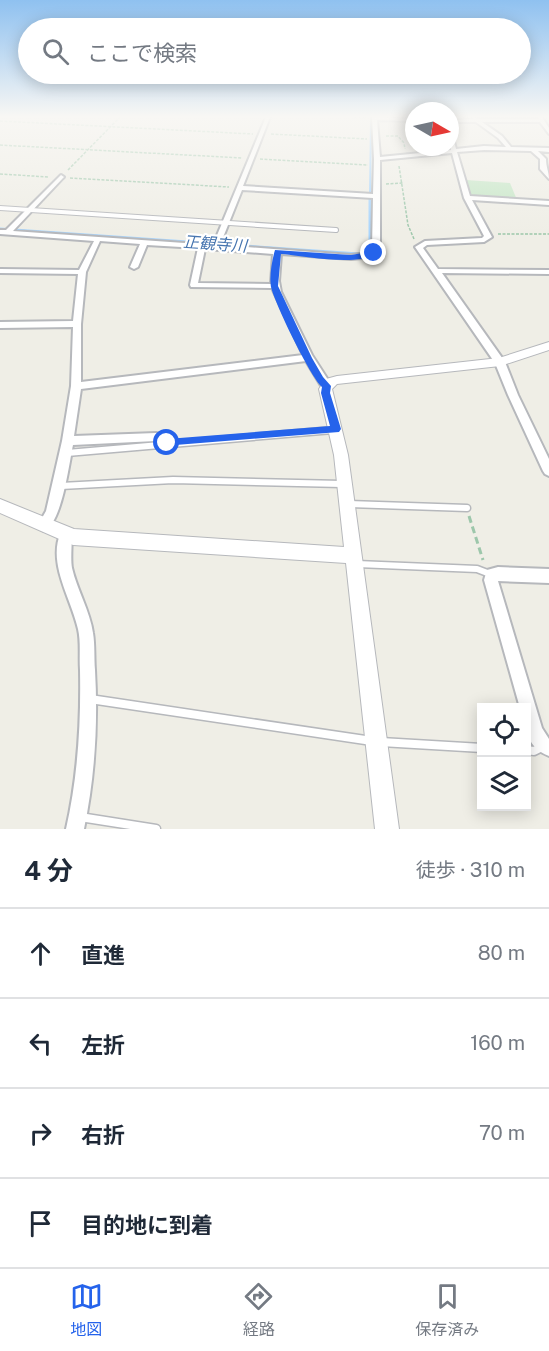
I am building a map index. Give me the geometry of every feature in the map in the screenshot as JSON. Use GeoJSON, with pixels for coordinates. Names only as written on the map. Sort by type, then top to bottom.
{"type":"FeatureCollection","features":[{"type":"Feature","properties":{"kind":"street"},"geometry":{"type":"LineString","coordinates":[[216,247],[253,156]]}},
{"type":"Feature","properties":{"kind":"street"},"geometry":{"type":"LineString","coordinates":[[4,232],[351,257],[370,255],[376,249],[377,156]]}},
{"type":"Feature","properties":{"kind":"street"},"geometry":{"type":"LineString","coordinates":[[377,162],[417,156]]}},
{"type":"Feature","properties":{"kind":"street"},"geometry":{"type":"LineString","coordinates":[[456,156],[467,198],[487,234],[487,239],[442,241],[425,243],[419,247],[500,363],[549,471]]}},
{"type":"Feature","properties":{"kind":"street"},"geometry":{"type":"LineString","coordinates":[[539,156],[543,159],[543,169],[549,177]]}},
{"type":"Feature","properties":{"kind":"street"},"geometry":{"type":"LineString","coordinates":[[4,232],[61,177]]}},
{"type":"Feature","properties":{"kind":"street"},"geometry":{"type":"LineString","coordinates":[[240,188],[376,196]]}},
{"type":"Feature","properties":{"kind":"street"},"geometry":{"type":"LineString","coordinates":[[467,198],[549,203]]}},
{"type":"Feature","properties":{"kind":"street"},"geometry":{"type":"LineString","coordinates":[[44,525],[52,513],[68,441],[76,386],[77,324],[82,272],[98,239]]}},
{"type":"Feature","properties":{"kind":"street"},"geometry":{"type":"LineString","coordinates":[[134,267],[145,242]]}},
{"type":"Feature","properties":{"kind":"street"},"geometry":{"type":"LineString","coordinates":[[202,246],[194,285],[275,286]]}},
{"type":"Feature","properties":{"kind":"street"},"geometry":{"type":"LineString","coordinates":[[277,252],[275,286],[308,358],[320,379],[327,386]]}},
{"type":"Feature","properties":{"kind":"street"},"geometry":{"type":"LineString","coordinates":[[0,271],[82,272]]}},
{"type":"Feature","properties":{"kind":"street"},"geometry":{"type":"LineString","coordinates":[[436,271],[549,272]]}},
{"type":"Feature","properties":{"kind":"street"},"geometry":{"type":"LineString","coordinates":[[0,325],[77,324]]}},
{"type":"Feature","properties":{"kind":"street"},"geometry":{"type":"LineString","coordinates":[[387,829],[344,484],[336,429],[325,393],[327,386],[337,380],[500,363],[549,346]]}},
{"type":"Feature","properties":{"kind":"street"},"geometry":{"type":"LineString","coordinates":[[76,386],[308,358]]}},
{"type":"Feature","properties":{"kind":"street"},"geometry":{"type":"LineString","coordinates":[[68,441],[156,437]]}},
{"type":"Feature","properties":{"kind":"street"},"geometry":{"type":"LineString","coordinates":[[1,509],[66,536],[352,559]]}},
{"type":"Feature","properties":{"kind":"street"},"geometry":{"type":"LineString","coordinates":[[66,536],[63,549],[72,593],[85,630],[89,699],[82,795],[76,823]]}},
{"type":"Feature","properties":{"kind":"street"},"geometry":{"type":"LineString","coordinates":[[546,747],[535,732],[492,575],[549,576]]}},
{"type":"Feature","properties":{"kind":"lane"},"geometry":{"type":"LineString","coordinates":[[0,208],[336,230]]}},
{"type":"Feature","properties":{"kind":"lane"},"geometry":{"type":"LineString","coordinates":[[65,453],[336,429]]}},
{"type":"Feature","properties":{"kind":"lane"},"geometry":{"type":"LineString","coordinates":[[59,486],[173,480],[344,484]]}},
{"type":"Feature","properties":{"kind":"lane"},"geometry":{"type":"LineString","coordinates":[[346,504],[467,508]]}},
{"type":"Feature","properties":{"kind":"lane"},"geometry":{"type":"LineString","coordinates":[[352,559],[477,568],[492,575]]}},
{"type":"Feature","properties":{"kind":"lane"},"geometry":{"type":"LineString","coordinates":[[89,699],[376,741],[477,748]]}},
{"type":"Feature","properties":{"kind":"lane"},"geometry":{"type":"LineString","coordinates":[[531,750],[546,747]]}},
{"type":"Feature","properties":{"kind":"lane"},"geometry":{"type":"LineString","coordinates":[[76,823],[156,829]]}},
{"type":"Feature","properties":{"kind":"path"},"geometry":{"type":"LineString","coordinates":[[61,177],[82,156]]}},
{"type":"Feature","properties":{"kind":"path"},"geometry":{"type":"LineString","coordinates":[[192,156],[377,162]]}},
{"type":"Feature","properties":{"kind":"path"},"geometry":{"type":"LineString","coordinates":[[396,158],[404,183],[406,217],[411,234],[419,247]]}},
{"type":"Feature","properties":{"kind":"path"},"geometry":{"type":"LineString","coordinates":[[0,174],[240,188]]}},
{"type":"Feature","properties":{"kind":"path"},"geometry":{"type":"LineString","coordinates":[[377,184],[404,183]]}},
{"type":"Feature","properties":{"kind":"path"},"geometry":{"type":"LineString","coordinates":[[487,234],[549,234]]}},
{"type":"Feature","properties":{"kind":"path"},"geometry":{"type":"LineString","coordinates":[[467,508],[484,566],[492,575]]}},
{"type":"Feature","properties":{"kind":"green space"},"geometry":{"type":"Polygon","coordinates":[[[466,180],[510,183],[517,200],[470,196],[466,180]]]}},
{"type":"Feature","properties":{"kind":"waterway","name":"正観寺川"},"geometry":{"type":"LineString","coordinates":[[370,195],[371,156]]}},
{"type":"Feature","properties":{"kind":"waterway","name":"正観寺川"},"geometry":{"type":"LineString","coordinates":[[0,229],[359,254],[367,251],[370,246],[370,195]]}},
{"type":"Feature","properties":{"kind":"route"},"geometry":{"type":"LineString","coordinates":[[167,443],[336,429],[325,393],[327,386],[322,383],[308,358],[275,286],[277,252],[351,257],[363,257],[374,253]]}}]}
